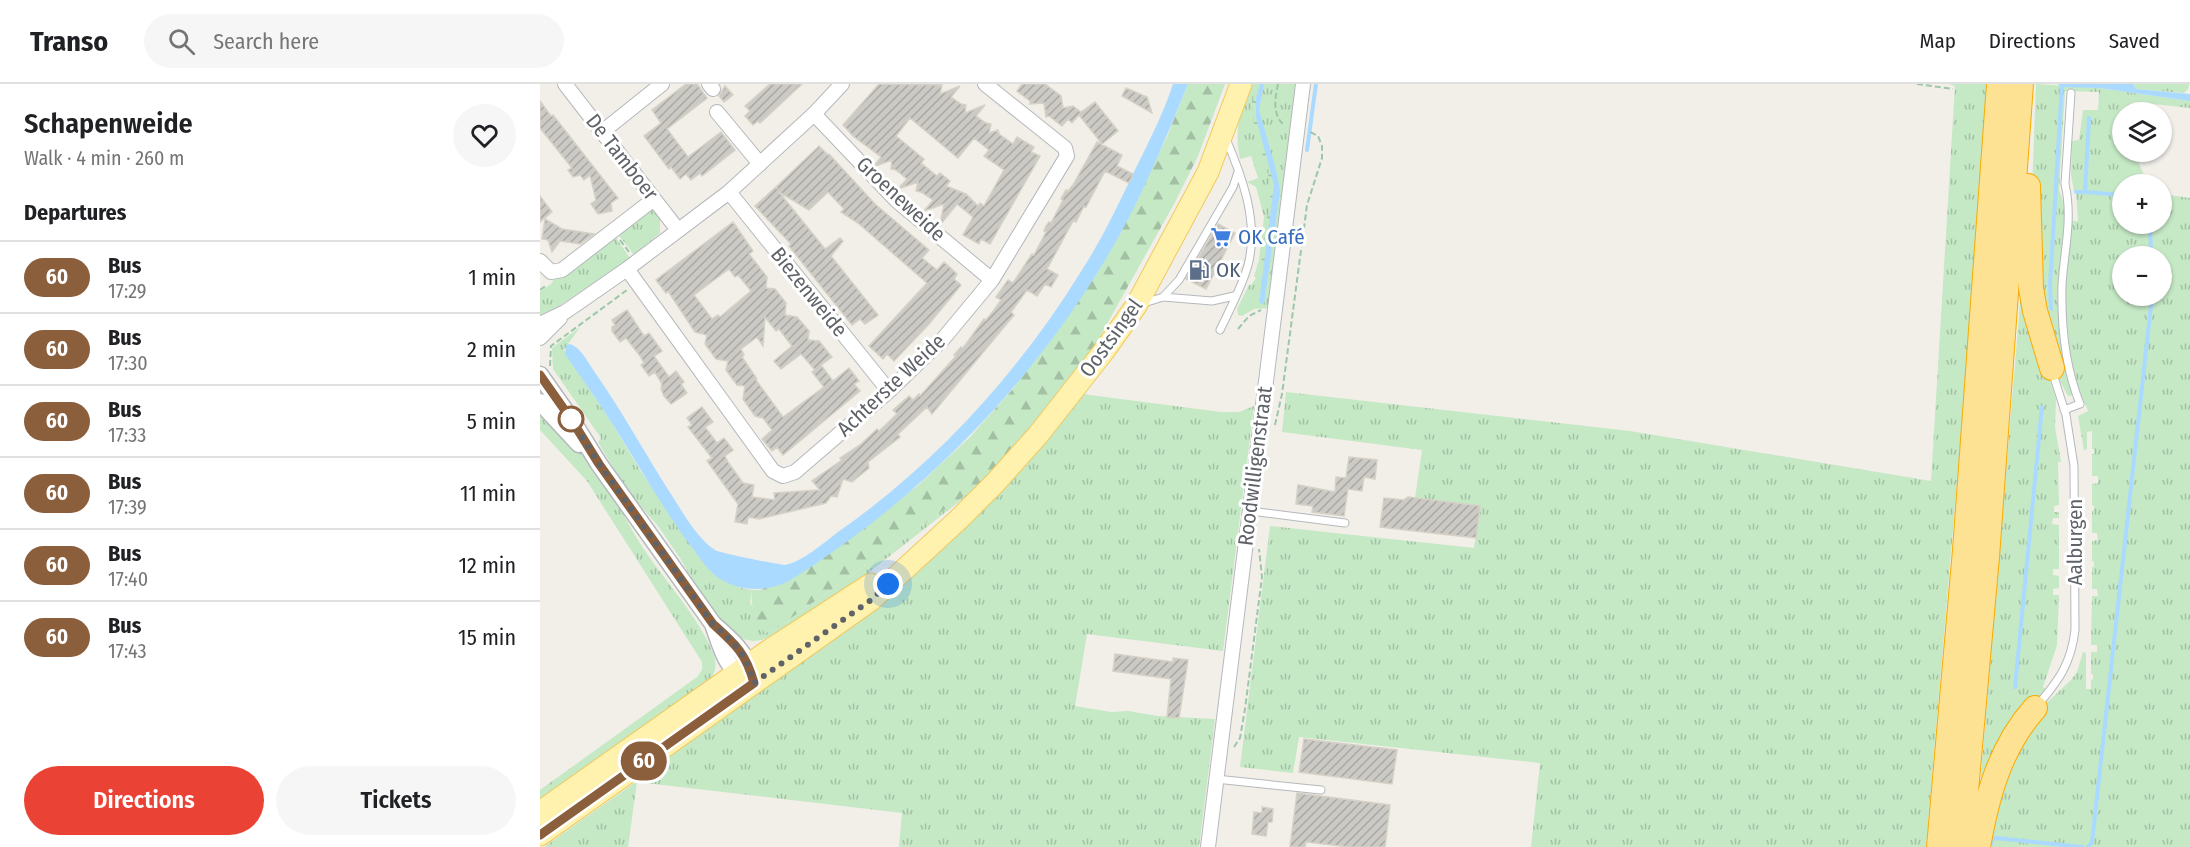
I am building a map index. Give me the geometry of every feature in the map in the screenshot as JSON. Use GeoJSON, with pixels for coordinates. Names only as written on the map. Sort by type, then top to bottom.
{"type":"FeatureCollection","features":[{"type":"Feature","properties":{"kind":"highway"},"geometry":{"type":"LineString","coordinates":[[1939,847],[1964,562],[1999,84]]}},
{"type":"Feature","properties":{"kind":"highway"},"geometry":{"type":"LineString","coordinates":[[1961,847],[1987,557],[2021,84]]}},
{"type":"Feature","properties":{"kind":"highway"},"geometry":{"type":"LineString","coordinates":[[2019,121],[2029,188],[2031,288],[2035,311],[2052,368]]}},
{"type":"Feature","properties":{"kind":"highway"},"geometry":{"type":"LineString","coordinates":[[1978,847],[1983,816],[1998,769],[2015,734],[2035,708]]}},
{"type":"Feature","properties":{"kind":"main road","name":"Oostsingel"},"geometry":{"type":"LineString","coordinates":[[540,812],[747,673],[871,600],[995,483],[1038,435],[1136,306],[1208,172],[1240,84]]}},
{"type":"Feature","properties":{"kind":"main road","name":"Oostsingel"},"geometry":{"type":"LineString","coordinates":[[540,835],[747,673]]}},
{"type":"Feature","properties":{"kind":"street","name":"De Tamboer"},"geometry":{"type":"LineString","coordinates":[[565,84],[678,230]]}},
{"type":"Feature","properties":{"kind":"street"},"geometry":{"type":"LineString","coordinates":[[602,132],[662,84]]}},
{"type":"Feature","properties":{"kind":"street"},"geometry":{"type":"LineString","coordinates":[[540,324],[565,312],[729,192],[814,114],[842,84]]}},
{"type":"Feature","properties":{"kind":"street","name":"Achterste Weide"},"geometry":{"type":"LineString","coordinates":[[632,265],[637,283],[773,471],[783,476],[795,472],[889,391],[943,339],[992,280],[1067,156],[1065,148],[984,84]]}},
{"type":"Feature","properties":{"kind":"street","name":"Roodwilligenstraat"},"geometry":{"type":"LineString","coordinates":[[1208,847],[1303,84]]}},
{"type":"Feature","properties":{"kind":"street"},"geometry":{"type":"LineString","coordinates":[[717,112],[760,164]]}},
{"type":"Feature","properties":{"kind":"street","name":"Groeneweide"},"geometry":{"type":"LineString","coordinates":[[814,114],[896,200],[992,280]]}},
{"type":"Feature","properties":{"kind":"street","name":"Biezenweide"},"geometry":{"type":"LineString","coordinates":[[729,192],[889,391]]}},
{"type":"Feature","properties":{"kind":"street"},"geometry":{"type":"LineString","coordinates":[[540,261],[551,272],[562,270],[654,199]]}},
{"type":"Feature","properties":{"kind":"street"},"geometry":{"type":"LineString","coordinates":[[540,338],[565,312]]}},
{"type":"Feature","properties":{"kind":"street"},"geometry":{"type":"LineString","coordinates":[[545,372],[599,464],[713,624],[725,656],[747,673]]}},
{"type":"Feature","properties":{"kind":"street"},"geometry":{"type":"LineString","coordinates":[[540,402],[599,464]]}},
{"type":"Feature","properties":{"kind":"lane"},"geometry":{"type":"LineString","coordinates":[[2064,410],[2080,404],[2067,356],[2062,302],[2069,230],[2065,184],[2071,93]]}},
{"type":"Feature","properties":{"kind":"lane"},"geometry":{"type":"LineString","coordinates":[[1220,330],[1249,261],[1252,222],[1238,172],[1223,132]]}},
{"type":"Feature","properties":{"kind":"lane"},"geometry":{"type":"LineString","coordinates":[[1163,297],[1179,280],[1233,187],[1238,172]]}},
{"type":"Feature","properties":{"kind":"lane"},"geometry":{"type":"LineString","coordinates":[[1136,306],[1163,297],[1212,301],[1234,296]]}},
{"type":"Feature","properties":{"kind":"lane","name":"Aalburgen"},"geometry":{"type":"LineString","coordinates":[[2035,708],[2058,682],[2064,671],[2075,630],[2074,466],[2071,438],[2052,368]]}},
{"type":"Feature","properties":{"kind":"lane"},"geometry":{"type":"LineString","coordinates":[[1250,511],[1345,523]]}},
{"type":"Feature","properties":{"kind":"lane"},"geometry":{"type":"LineString","coordinates":[[1216,779],[1321,790]]}},
{"type":"Feature","properties":{"kind":"path"},"geometry":{"type":"LineString","coordinates":[[1917,84],[1953,89]]}},
{"type":"Feature","properties":{"kind":"path"},"geometry":{"type":"LineString","coordinates":[[612,231],[632,265]]}},
{"type":"Feature","properties":{"kind":"path"},"geometry":{"type":"LineString","coordinates":[[545,372],[550,346],[637,283]]}},
{"type":"Feature","properties":{"kind":"green space"},"geometry":{"type":"Polygon","coordinates":[[[1188,84],[1225,84],[1198,156],[1174,204],[1084,365],[988,479],[774,630],[765,633],[754,613],[752,590],[761,590],[915,488],[970,437],[1049,343],[1114,244],[1166,139],[1188,84]]]}},
{"type":"Feature","properties":{"kind":"green space"},"geometry":{"type":"Polygon","coordinates":[[[1248,84],[1299,84],[1270,308],[1254,309],[1242,316],[1238,315],[1237,309],[1249,285],[1256,278],[1254,276],[1259,260],[1264,217],[1256,187],[1247,182],[1258,178],[1251,156],[1240,159],[1238,149],[1239,121],[1248,84]]]}},
{"type":"Feature","properties":{"kind":"green space"},"geometry":{"type":"Polygon","coordinates":[[[1255,84],[1262,84],[1256,113],[1276,187],[1260,303],[1258,285],[1271,191],[1252,111],[1255,84]]]}},
{"type":"Feature","properties":{"kind":"green space"},"geometry":{"type":"Polygon","coordinates":[[[1949,84],[1987,84],[1967,364],[1926,847],[1531,847],[1540,763],[1299,737],[1293,773],[1240,767],[1270,526],[1474,548],[1480,506],[1415,498],[1422,450],[1282,432],[1286,392],[1630,431],[1931,481],[1955,86],[1949,84]]]}},
{"type":"Feature","properties":{"kind":"green space"},"geometry":{"type":"Polygon","coordinates":[[[2036,84],[2099,88],[2190,101],[2190,108],[2172,106],[2172,102],[2112,102],[2112,162],[2139,162],[2143,174],[2112,174],[2112,234],[2172,234],[2172,195],[2190,198],[2190,847],[1982,847],[1988,815],[2039,710],[2071,680],[2077,672],[2083,652],[2086,653],[2086,689],[2091,689],[2093,679],[2091,652],[2097,652],[2097,645],[2091,645],[2092,596],[2098,596],[2097,589],[2092,589],[2094,562],[2092,561],[2092,541],[2098,540],[2097,533],[2092,533],[2094,506],[2092,505],[2092,484],[2098,483],[2098,476],[2092,476],[2094,449],[2092,449],[2092,431],[2087,432],[2087,449],[2084,450],[2078,416],[2088,411],[2076,382],[2071,362],[2065,290],[2072,221],[2078,221],[2076,192],[2074,192],[2071,174],[2072,141],[2079,140],[2083,110],[2098,110],[2099,92],[2065,91],[2059,190],[2065,214],[2060,287],[2074,395],[2068,396],[2060,381],[2049,345],[2032,190],[2036,84]]]}},
{"type":"Feature","properties":{"kind":"green space"},"geometry":{"type":"Polygon","coordinates":[[[2133,84],[2189,84],[2184,93],[2136,89],[2133,84]]]}},
{"type":"Feature","properties":{"kind":"green space"},"geometry":{"type":"Polygon","coordinates":[[[650,210],[654,210],[660,217],[660,233],[634,255],[617,233],[650,210]]]}},
{"type":"Feature","properties":{"kind":"green space"},"geometry":{"type":"Polygon","coordinates":[[[614,235],[630,258],[540,319],[540,292],[552,283],[554,278],[614,235]]]}},
{"type":"Feature","properties":{"kind":"green space"},"geometry":{"type":"Polygon","coordinates":[[[2021,291],[2056,399],[2055,427],[2061,462],[2058,462],[2059,505],[2054,506],[2054,512],[2059,512],[2059,518],[2053,518],[2052,524],[2059,525],[2059,569],[2053,569],[2053,575],[2059,576],[2059,588],[2053,589],[2053,595],[2059,595],[2057,645],[2043,687],[2046,689],[2014,727],[1977,823],[2021,291]]]}},
{"type":"Feature","properties":{"kind":"green space"},"geometry":{"type":"Polygon","coordinates":[[[580,327],[564,350],[640,470],[713,574],[744,589],[752,590],[750,602],[765,633],[774,630],[988,479],[868,573],[777,633],[762,640],[742,639],[731,632],[708,606],[658,526],[625,488],[598,442],[601,438],[553,369],[552,348],[580,327]]]}},
{"type":"Feature","properties":{"kind":"green space"},"geometry":{"type":"Polygon","coordinates":[[[1082,394],[1221,412],[1239,412],[1254,406],[1223,651],[1087,634],[1075,706],[1111,712],[1128,711],[1158,716],[1215,719],[1199,847],[899,847],[902,813],[637,782],[628,847],[544,847],[654,769],[738,699],[856,616],[1082,394]]]}},
{"type":"Feature","properties":{"kind":"green space"},"geometry":{"type":"Polygon","coordinates":[[[540,408],[576,446],[601,477],[653,563],[682,600],[707,640],[713,653],[715,670],[711,679],[540,806],[540,790],[697,677],[702,670],[702,662],[587,481],[540,430],[540,408]]]}},
{"type":"Feature","properties":{"kind":"water"},"geometry":{"type":"Polygon","coordinates":[[[1173,84],[1188,84],[1163,145],[1125,226],[1083,295],[1049,343],[972,433],[930,474],[885,512],[838,548],[789,581],[763,589],[745,588],[728,583],[711,572],[668,513],[601,406],[565,354],[566,346],[573,345],[586,359],[684,515],[704,541],[715,550],[727,554],[785,565],[792,563],[820,546],[909,476],[942,446],[1003,380],[1057,308],[1096,246],[1155,129],[1173,84]]]}},
{"type":"Feature","properties":{"kind":"water"},"geometry":{"type":"Polygon","coordinates":[[[1260,84],[1264,84],[1259,110],[1280,191],[1264,304],[1259,303],[1274,185],[1256,118],[1256,98],[1260,84]]]}},
{"type":"Feature","properties":{"kind":"water"},"geometry":{"type":"Polygon","coordinates":[[[2058,84],[2133,84],[2136,89],[2190,94],[2190,101],[2099,88],[2060,87],[2058,84]]]}},
{"type":"Feature","properties":{"kind":"building"},"geometry":{"type":"Polygon","coordinates":[[[686,84],[697,84],[707,98],[667,129],[688,157],[721,132],[735,150],[702,176],[700,173],[691,180],[686,174],[680,179],[671,167],[669,169],[644,136],[661,123],[652,110],[686,84]]]}},
{"type":"Feature","properties":{"kind":"building"},"geometry":{"type":"Polygon","coordinates":[[[770,84],[802,84],[760,123],[758,121],[753,125],[745,116],[750,111],[745,106],[770,84]]]}},
{"type":"Feature","properties":{"kind":"building"},"geometry":{"type":"Polygon","coordinates":[[[879,84],[942,85],[940,94],[960,86],[951,97],[966,105],[965,113],[985,105],[976,116],[991,124],[989,133],[998,130],[999,134],[1013,144],[1017,137],[1034,147],[1031,152],[1040,156],[990,244],[981,239],[979,244],[963,235],[973,217],[957,204],[940,225],[944,204],[924,211],[933,200],[916,191],[918,182],[898,189],[907,179],[896,170],[891,169],[892,160],[876,166],[881,157],[853,136],[843,125],[879,84]],[[910,118],[896,136],[924,159],[921,163],[937,176],[940,173],[950,181],[946,186],[966,194],[978,206],[980,203],[984,206],[1004,170],[984,156],[989,150],[974,138],[958,158],[910,118]]]}},
{"type":"Feature","properties":{"kind":"building"},"geometry":{"type":"Polygon","coordinates":[[[1022,84],[1045,84],[1061,96],[1063,108],[1073,106],[1081,112],[1095,102],[1118,131],[1102,144],[1079,115],[1072,123],[1068,119],[1062,126],[1049,116],[1046,117],[1044,103],[1030,104],[1030,101],[1017,91],[1022,84]]]}},
{"type":"Feature","properties":{"kind":"building"},"geometry":{"type":"Polygon","coordinates":[[[725,86],[733,95],[724,102],[719,96],[725,86]]]}},
{"type":"Feature","properties":{"kind":"building"},"geometry":{"type":"Polygon","coordinates":[[[1126,88],[1147,97],[1152,113],[1122,96],[1126,88]]]}},
{"type":"Feature","properties":{"kind":"building"},"geometry":{"type":"Polygon","coordinates":[[[540,101],[618,198],[611,203],[612,211],[598,214],[591,204],[596,200],[590,175],[584,180],[580,175],[573,177],[568,170],[572,168],[540,128],[540,101]]]}},
{"type":"Feature","properties":{"kind":"building"},"geometry":{"type":"Polygon","coordinates":[[[1097,142],[1122,155],[1117,166],[1133,174],[1129,183],[1105,171],[1086,207],[1084,206],[1076,222],[1073,221],[1047,269],[1058,275],[1051,287],[1045,284],[1037,296],[1027,290],[1011,312],[1014,315],[932,414],[927,407],[898,434],[900,437],[868,462],[869,468],[852,482],[843,479],[837,497],[831,496],[826,503],[759,519],[748,517],[747,524],[735,522],[738,504],[707,461],[712,458],[688,427],[692,425],[687,418],[702,407],[713,422],[705,427],[717,443],[724,438],[733,450],[725,456],[728,462],[743,483],[754,485],[752,497],[775,500],[774,493],[820,490],[812,481],[842,460],[840,458],[860,445],[877,429],[879,431],[897,414],[893,410],[909,396],[913,400],[919,394],[920,396],[994,310],[1001,300],[996,297],[1008,280],[1013,283],[1032,254],[1034,255],[1046,232],[1044,231],[1046,226],[1049,222],[1051,223],[1066,190],[1068,191],[1073,185],[1097,142]]]}},
{"type":"Feature","properties":{"kind":"building"},"geometry":{"type":"Polygon","coordinates":[[[819,146],[875,204],[929,250],[922,258],[937,270],[944,262],[957,274],[954,279],[961,285],[894,361],[887,354],[883,359],[869,346],[927,283],[858,223],[841,212],[844,209],[828,192],[809,210],[779,192],[825,249],[840,238],[843,241],[831,256],[878,315],[865,324],[860,319],[852,325],[789,246],[791,244],[755,206],[776,187],[777,189],[777,186],[819,146]]]}},
{"type":"Feature","properties":{"kind":"building"},"geometry":{"type":"Polygon","coordinates":[[[540,196],[552,212],[540,222],[540,196]]]}},
{"type":"Feature","properties":{"kind":"building"},"geometry":{"type":"Polygon","coordinates":[[[545,219],[562,229],[594,234],[580,244],[560,241],[552,252],[548,240],[542,239],[545,219]]]}},
{"type":"Feature","properties":{"kind":"building"},"geometry":{"type":"Polygon","coordinates":[[[733,222],[753,251],[749,254],[767,277],[766,288],[775,289],[786,303],[785,315],[797,317],[809,331],[808,340],[819,341],[832,357],[821,365],[833,381],[849,368],[859,381],[854,384],[860,391],[783,455],[777,447],[772,451],[762,439],[772,430],[763,418],[755,416],[743,399],[745,386],[737,385],[726,370],[728,361],[716,359],[705,344],[707,335],[695,332],[668,291],[666,293],[656,280],[733,222]],[[729,269],[694,295],[712,319],[718,315],[720,317],[751,291],[738,275],[735,277],[729,269]],[[765,317],[763,346],[757,337],[741,349],[744,355],[742,357],[783,417],[824,387],[812,372],[815,370],[801,354],[781,369],[774,361],[792,346],[779,329],[776,331],[765,317]]]}},
{"type":"Feature","properties":{"kind":"building"},"geometry":{"type":"Polygon","coordinates":[[[1218,224],[1235,233],[1206,289],[1186,279],[1218,224]]]}},
{"type":"Feature","properties":{"kind":"building"},"geometry":{"type":"Polygon","coordinates":[[[627,310],[644,336],[649,333],[662,351],[654,356],[669,377],[676,371],[684,382],[681,384],[687,393],[671,404],[664,396],[661,389],[662,384],[655,372],[649,376],[641,365],[644,363],[640,356],[626,338],[620,342],[612,331],[615,325],[612,320],[627,310]]]}},
{"type":"Feature","properties":{"kind":"building"},"geometry":{"type":"Polygon","coordinates":[[[1349,457],[1377,460],[1375,479],[1364,477],[1362,491],[1348,489],[1344,516],[1312,512],[1313,506],[1296,504],[1298,485],[1335,492],[1336,477],[1346,478],[1349,457]]]}},
{"type":"Feature","properties":{"kind":"building"},"geometry":{"type":"Polygon","coordinates":[[[1408,497],[1480,506],[1476,538],[1380,527],[1384,498],[1404,500],[1408,497]]]}},
{"type":"Feature","properties":{"kind":"building"},"geometry":{"type":"Polygon","coordinates":[[[1115,654],[1173,662],[1173,658],[1188,660],[1179,718],[1167,717],[1171,679],[1113,671],[1115,654]]]}},
{"type":"Feature","properties":{"kind":"building"},"geometry":{"type":"Polygon","coordinates":[[[1304,739],[1397,750],[1392,784],[1299,772],[1304,739]]]}},
{"type":"Feature","properties":{"kind":"building"},"geometry":{"type":"Polygon","coordinates":[[[1297,793],[1390,805],[1385,847],[1349,847],[1306,842],[1305,847],[1290,847],[1297,793]]]}},
{"type":"Feature","properties":{"kind":"building"},"geometry":{"type":"Polygon","coordinates":[[[1262,807],[1273,809],[1272,822],[1268,822],[1266,836],[1252,834],[1254,812],[1262,813],[1262,807]]]}},
{"type":"Feature","properties":{"kind":"waterway"},"geometry":{"type":"LineString","coordinates":[[1307,150],[1316,84]]}},
{"type":"Feature","properties":{"kind":"waterway"},"geometry":{"type":"LineString","coordinates":[[2051,309],[2050,285],[2062,84]]}},
{"type":"Feature","properties":{"kind":"waterway"},"geometry":{"type":"LineString","coordinates":[[2076,192],[2085,192],[2089,118]]}},
{"type":"Feature","properties":{"kind":"waterway"},"geometry":{"type":"LineString","coordinates":[[2085,192],[2112,194]]}},
{"type":"Feature","properties":{"kind":"waterway"},"geometry":{"type":"LineString","coordinates":[[2150,234],[2151,246]]}},
{"type":"Feature","properties":{"kind":"waterway"},"geometry":{"type":"LineString","coordinates":[[2088,847],[2092,842],[2151,306]]}},
{"type":"Feature","properties":{"kind":"waterway"},"geometry":{"type":"LineString","coordinates":[[2015,687],[2042,407]]}},
{"type":"Feature","properties":{"kind":"waterway"},"geometry":{"type":"LineString","coordinates":[[1991,844],[1992,839],[1996,838],[2082,847]]}},
{"type":"Feature","properties":{"kind":"bus line","name":"60"},"geometry":{"type":"LineString","coordinates":[[540,375],[599,464],[713,624],[735,644],[749,664],[754,683],[540,835]]}},
{"type":"Feature","properties":{"kind":"place","name":"OK Café"},"geometry":{"type":"Point","coordinates":[1221,237]}},
{"type":"Feature","properties":{"kind":"place","name":"OK"},"geometry":{"type":"Point","coordinates":[1199,270]}},
{"type":"Feature","properties":{"kind":"route"},"geometry":{"type":"LineString","coordinates":[[571,419],[599,464],[713,624],[735,644],[749,664],[754,683],[871,600],[888,584]]}}]}
